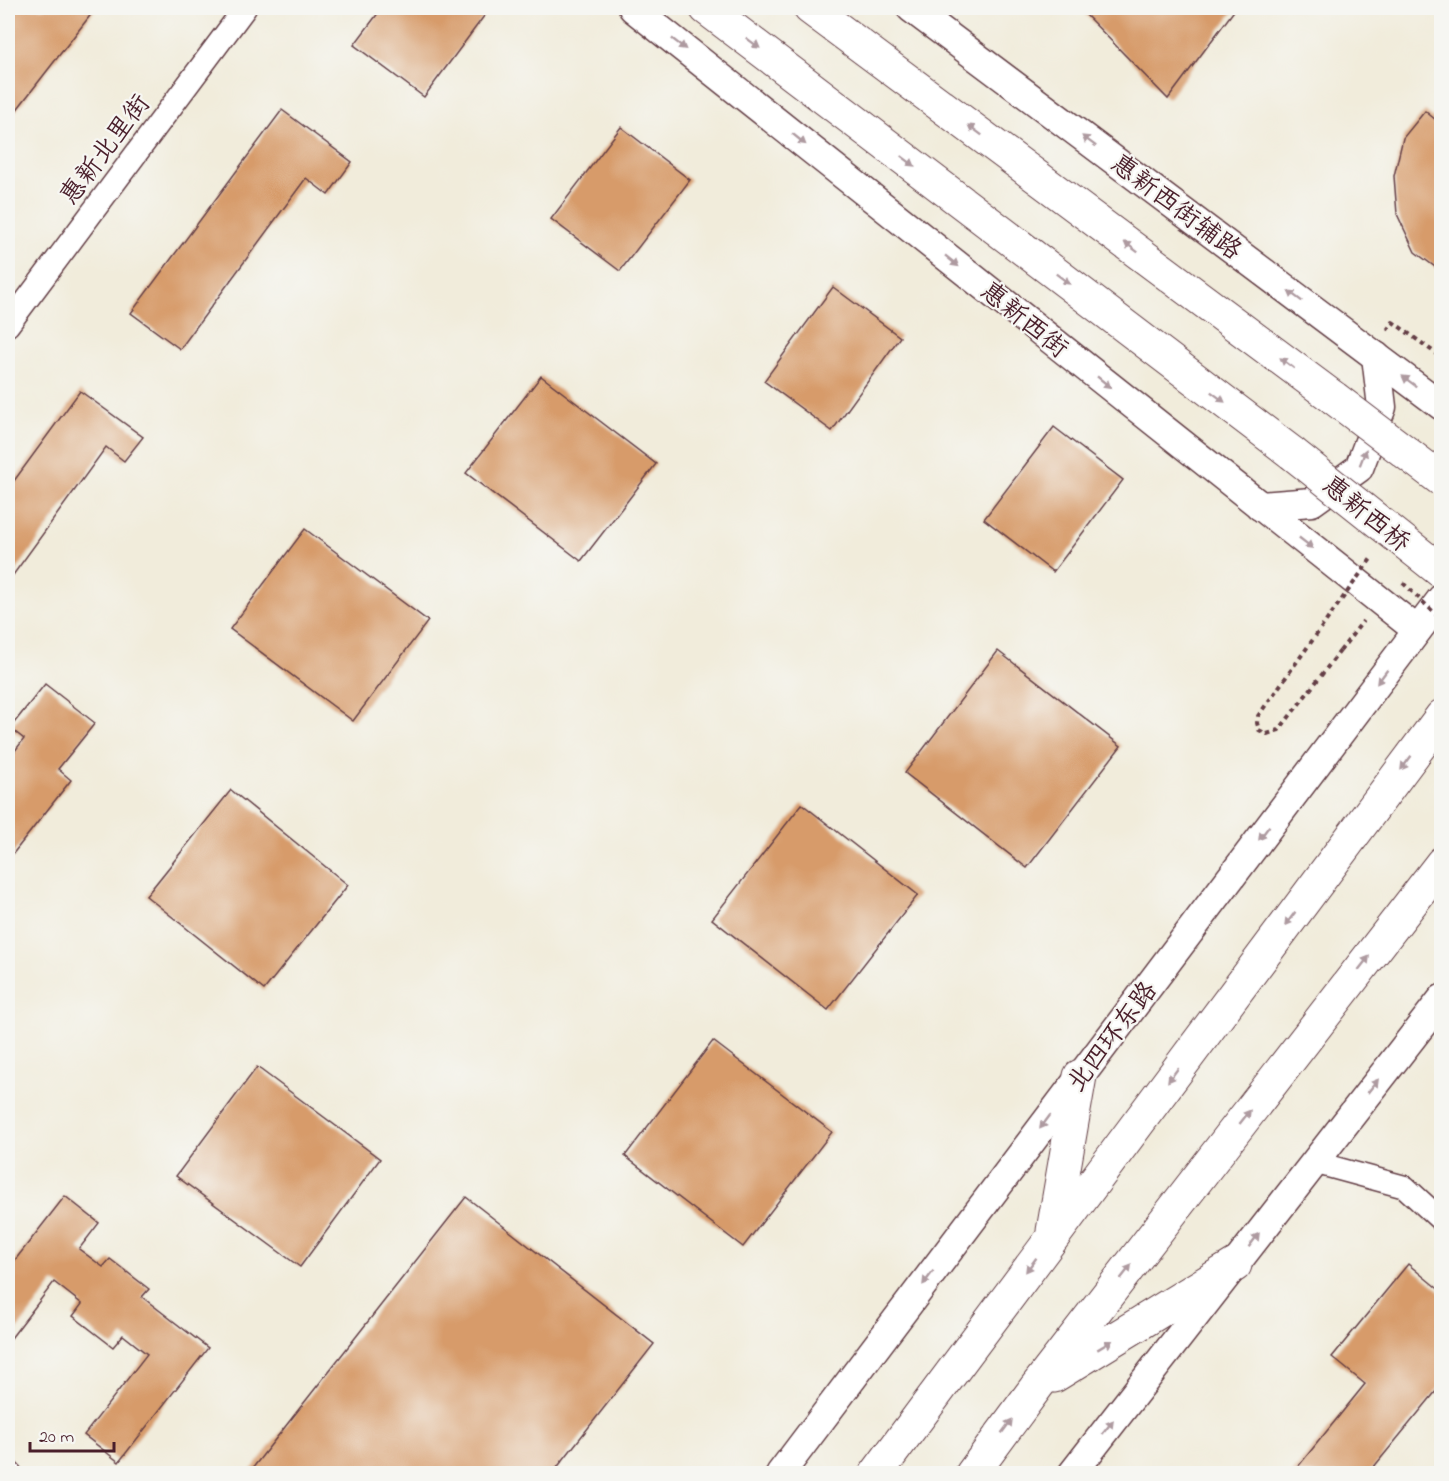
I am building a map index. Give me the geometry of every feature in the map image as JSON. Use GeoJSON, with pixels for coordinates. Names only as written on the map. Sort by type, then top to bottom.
{"type":"FeatureCollection","features":[{"type":"Feature","properties":{"kind":"main road","name":"惠新西街"},"geometry":{"type":"LineString","coordinates":[[706,8],[1292,453]]}},
{"type":"Feature","properties":{"kind":"main road"},"geometry":{"type":"LineString","coordinates":[[810,8],[1442,480]]}},
{"type":"Feature","properties":{"kind":"main road","name":"惠新西桥"},"geometry":{"type":"LineString","coordinates":[[1292,453],[1442,573]]}},
{"type":"Feature","properties":{"kind":"main road"},"geometry":{"type":"LineString","coordinates":[[876,1473],[1442,716]]}},
{"type":"Feature","properties":{"kind":"main road"},"geometry":{"type":"LineString","coordinates":[[972,1473],[1442,863]]}},
{"type":"Feature","properties":{"kind":"main road"},"geometry":{"type":"LineString","coordinates":[[1052,1237],[1080,1076]]}},
{"type":"Feature","properties":{"kind":"main road"},"geometry":{"type":"LineString","coordinates":[[1037,1386],[1235,1265]]}},
{"type":"Feature","properties":{"kind":"street","name":"惠新北里街"},"geometry":{"type":"LineString","coordinates":[[8,325],[245,8]]}},
{"type":"Feature","properties":{"kind":"street","name":"惠新西街"},"geometry":{"type":"LineString","coordinates":[[633,8],[1378,600],[1429,625]]}},
{"type":"Feature","properties":{"kind":"street","name":"惠新西街辅路"},"geometry":{"type":"LineString","coordinates":[[912,8],[1442,406]]}},
{"type":"Feature","properties":{"kind":"street"},"geometry":{"type":"LineString","coordinates":[[1260,506],[1312,502],[1359,468],[1382,407],[1376,356]]}},
{"type":"Feature","properties":{"kind":"street","name":"北四环东路"},"geometry":{"type":"LineString","coordinates":[[780,1473],[1080,1076],[1429,625],[1442,598]]}},
{"type":"Feature","properties":{"kind":"street"},"geometry":{"type":"LineString","coordinates":[[1072,1473],[1442,999]]}},
{"type":"Feature","properties":{"kind":"street"},"geometry":{"type":"LineString","coordinates":[[1313,1162],[1404,1187],[1442,1221]]}},
{"type":"Feature","properties":{"kind":"path"},"geometry":{"type":"LineString","coordinates":[[1393,322],[1442,358]]}},
{"type":"Feature","properties":{"kind":"path"},"geometry":{"type":"LineString","coordinates":[[1374,556],[1258,716],[1259,730],[1267,734],[1279,730],[1378,600]]}},
{"type":"Feature","properties":{"kind":"path"},"geometry":{"type":"LineString","coordinates":[[1399,580],[1429,625]]}},
{"type":"Feature","properties":{"kind":"building"},"geometry":{"type":"Polygon","coordinates":[[[8,8],[96,8],[8,121],[8,8]]]}},
{"type":"Feature","properties":{"kind":"building"},"geometry":{"type":"Polygon","coordinates":[[[382,8],[490,8],[424,97],[354,45],[382,8]]]}},
{"type":"Feature","properties":{"kind":"building"},"geometry":{"type":"Polygon","coordinates":[[[1090,8],[1236,8],[1168,99],[1085,14],[1090,8]]]}},
{"type":"Feature","properties":{"kind":"building"},"geometry":{"type":"Polygon","coordinates":[[[282,110],[352,162],[328,195],[306,178],[180,349],[131,313],[282,110]]]}},
{"type":"Feature","properties":{"kind":"building"},"geometry":{"type":"Polygon","coordinates":[[[1425,111],[1442,125],[1442,272],[1415,252],[1397,214],[1394,176],[1403,138],[1425,111]]]}},
{"type":"Feature","properties":{"kind":"building"},"geometry":{"type":"Polygon","coordinates":[[[621,127],[690,180],[620,271],[551,219],[621,127]]]}},
{"type":"Feature","properties":{"kind":"building"},"geometry":{"type":"Polygon","coordinates":[[[833,287],[900,337],[832,431],[764,381],[833,287]]]}},
{"type":"Feature","properties":{"kind":"building"},"geometry":{"type":"Polygon","coordinates":[[[541,376],[656,464],[581,561],[466,473],[541,376]]]}},
{"type":"Feature","properties":{"kind":"building"},"geometry":{"type":"Polygon","coordinates":[[[80,391],[143,437],[124,461],[106,447],[8,582],[8,489],[80,391]]]}},
{"type":"Feature","properties":{"kind":"building"},"geometry":{"type":"Polygon","coordinates":[[[1054,427],[1123,480],[1053,572],[984,519],[1054,427]]]}},
{"type":"Feature","properties":{"kind":"building"},"geometry":{"type":"Polygon","coordinates":[[[305,529],[428,621],[353,721],[230,629],[305,529]]]}},
{"type":"Feature","properties":{"kind":"building"},"geometry":{"type":"Polygon","coordinates":[[[998,651],[1121,746],[1027,868],[905,773],[998,651]]]}},
{"type":"Feature","properties":{"kind":"building"},"geometry":{"type":"Polygon","coordinates":[[[45,684],[95,723],[58,769],[71,780],[8,860],[8,760],[24,739],[10,728],[45,684]]]}},
{"type":"Feature","properties":{"kind":"building"},"geometry":{"type":"Polygon","coordinates":[[[231,790],[348,885],[264,990],[146,896],[231,790]]]}},
{"type":"Feature","properties":{"kind":"building"},"geometry":{"type":"Polygon","coordinates":[[[802,804],[918,895],[828,1010],[712,919],[802,804]]]}},
{"type":"Feature","properties":{"kind":"building"},"geometry":{"type":"Polygon","coordinates":[[[713,1041],[832,1132],[743,1247],[625,1156],[713,1041]]]}},
{"type":"Feature","properties":{"kind":"building"},"geometry":{"type":"Polygon","coordinates":[[[257,1067],[380,1159],[300,1267],[176,1176],[257,1067]]]}},
{"type":"Feature","properties":{"kind":"building"},"geometry":{"type":"Polygon","coordinates":[[[65,1196],[99,1223],[79,1249],[103,1267],[110,1259],[149,1289],[142,1297],[208,1348],[119,1462],[84,1435],[147,1354],[123,1335],[113,1347],[73,1316],[82,1304],[54,1282],[8,1342],[8,1269],[65,1196]]]}},
{"type":"Feature","properties":{"kind":"building"},"geometry":{"type":"Polygon","coordinates":[[[466,1197],[654,1344],[552,1474],[248,1474],[466,1197]]]}},
{"type":"Feature","properties":{"kind":"building"},"geometry":{"type":"Polygon","coordinates":[[[1408,1264],[1442,1292],[1442,1384],[1368,1474],[1292,1474],[1365,1384],[1332,1357],[1408,1264]]]}}]}
